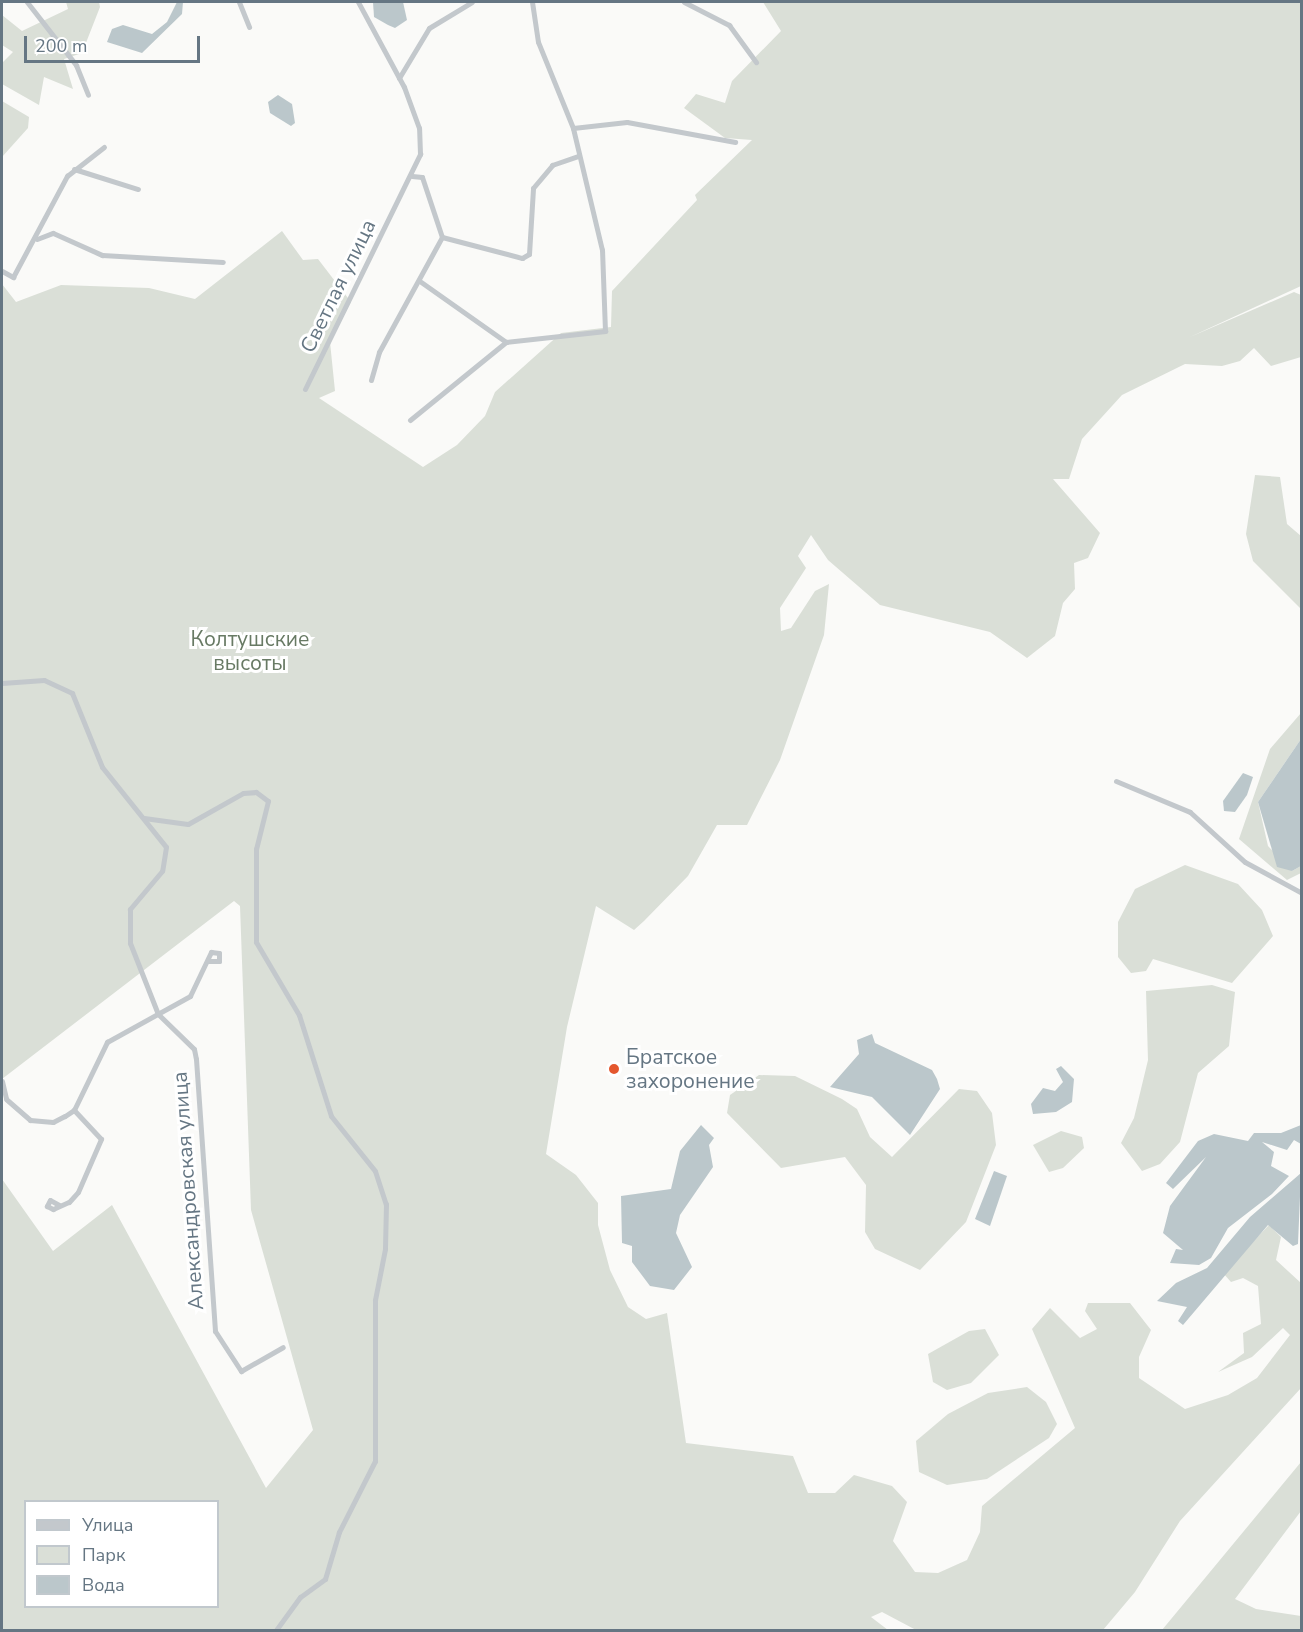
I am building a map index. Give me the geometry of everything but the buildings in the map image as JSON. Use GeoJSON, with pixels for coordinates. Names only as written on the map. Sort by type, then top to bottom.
{"type":"FeatureCollection","features":[{"type":"Feature","properties":{"kind":"street"},"geometry":{"type":"LineString","coordinates":[[27,2],[76,64],[88,95]]}},
{"type":"Feature","properties":{"kind":"street"},"geometry":{"type":"LineString","coordinates":[[239,2],[249,27]]}},
{"type":"Feature","properties":{"kind":"street","name":"Светлая улица"},"geometry":{"type":"LineString","coordinates":[[305,389],[344,314],[374,240],[412,176],[422,142],[399,78],[357,2]]}},
{"type":"Feature","properties":{"kind":"street"},"geometry":{"type":"LineString","coordinates":[[399,78],[429,28],[472,2]]}},
{"type":"Feature","properties":{"kind":"street"},"geometry":{"type":"LineString","coordinates":[[410,420],[506,342],[606,331],[602,250],[573,128],[538,42],[532,2]]}},
{"type":"Feature","properties":{"kind":"street"},"geometry":{"type":"LineString","coordinates":[[684,2],[729,25],[756,62]]}},
{"type":"Feature","properties":{"kind":"street"},"geometry":{"type":"LineString","coordinates":[[573,128],[627,122],[735,142]]}},
{"type":"Feature","properties":{"kind":"street"},"geometry":{"type":"LineString","coordinates":[[2,271],[13,277],[37,239],[45,211],[74,169],[104,147]]}},
{"type":"Feature","properties":{"kind":"street"},"geometry":{"type":"LineString","coordinates":[[442,237],[522,258],[529,254],[533,188],[552,165],[578,156]]}},
{"type":"Feature","properties":{"kind":"street"},"geometry":{"type":"LineString","coordinates":[[74,169],[138,189]]}},
{"type":"Feature","properties":{"kind":"street"},"geometry":{"type":"LineString","coordinates":[[371,380],[379,352],[421,282],[442,237],[422,177],[412,176]]}},
{"type":"Feature","properties":{"kind":"street"},"geometry":{"type":"LineString","coordinates":[[37,239],[53,233],[102,255],[223,262]]}},
{"type":"Feature","properties":{"kind":"street"},"geometry":{"type":"LineString","coordinates":[[421,282],[506,342]]}},
{"type":"Feature","properties":{"kind":"street","name":"Александровская улица"},"geometry":{"type":"LineString","coordinates":[[2,683],[44,680],[72,693],[102,767],[166,847],[167,860],[130,909],[138,972],[158,1014],[194,1049],[215,1331],[241,1371],[283,1347]]}},
{"type":"Feature","properties":{"kind":"street"},"geometry":{"type":"LineString","coordinates":[[1116,781],[1190,812],[1245,862],[1302,893]]}},
{"type":"Feature","properties":{"kind":"street"},"geometry":{"type":"LineString","coordinates":[[144,818],[188,824],[243,794],[255,792],[268,801],[256,849],[256,942],[299,1015],[331,1116],[375,1171],[386,1204],[385,1249],[375,1300],[375,1461],[339,1532],[326,1579],[300,1597],[276,1630]]}},
{"type":"Feature","properties":{"kind":"street"},"geometry":{"type":"LineString","coordinates":[[2,1082],[6,1099],[30,1120],[53,1122],[74,1110],[107,1042],[190,996],[208,961]]}},
{"type":"Feature","properties":{"kind":"street"},"geometry":{"type":"LineString","coordinates":[[59,1205],[78,1192],[101,1139],[74,1110]]}},
{"type":"Feature","properties":{"kind":"green space"},"geometry":{"type":"Polygon","coordinates":[[[66,2],[99,2],[100,7],[82,53],[64,59],[73,89],[44,77],[39,105],[2,84],[2,63],[13,52],[2,45],[2,15],[22,31],[68,9],[66,2]]]}},
{"type":"Feature","properties":{"kind":"green space","name":"Колтушские высоты"},"geometry":{"type":"Polygon","coordinates":[[[763,2],[1301,2],[1301,286],[1190,337],[1294,292],[1301,295],[1301,357],[1271,366],[1254,348],[1240,361],[1222,366],[1185,364],[1122,395],[1082,439],[1069,479],[1053,479],[1100,533],[1088,558],[1074,563],[1075,589],[1063,603],[1055,636],[1027,658],[990,632],[880,605],[828,560],[811,535],[798,556],[806,568],[780,608],[781,631],[791,628],[815,591],[829,584],[824,635],[780,760],[747,825],[717,825],[688,876],[634,930],[596,906],[567,1027],[546,1154],[576,1175],[598,1203],[598,1225],[610,1270],[628,1307],[646,1319],[667,1313],[686,1443],[793,1456],[808,1493],[835,1493],[854,1475],[892,1486],[907,1502],[893,1541],[915,1572],[938,1573],[967,1560],[980,1532],[982,1506],[1075,1428],[1032,1329],[1050,1308],[1080,1338],[1097,1329],[1085,1311],[1088,1303],[1130,1303],[1151,1330],[1139,1357],[1139,1378],[1185,1409],[1228,1395],[1257,1378],[1290,1335],[1283,1328],[1252,1357],[1218,1372],[1244,1353],[1243,1333],[1261,1324],[1258,1286],[1243,1278],[1231,1282],[1223,1273],[1269,1225],[1281,1237],[1276,1260],[1301,1283],[1301,1388],[1180,1521],[1135,1592],[1103,1630],[916,1630],[882,1612],[871,1617],[888,1630],[2,1630],[2,1179],[53,1251],[112,1205],[266,1488],[313,1430],[251,1210],[240,906],[234,901],[2,1079],[2,284],[16,302],[61,285],[149,288],[195,299],[282,231],[303,260],[318,259],[351,302],[330,342],[335,391],[319,398],[423,467],[457,445],[485,416],[495,392],[561,333],[611,327],[612,291],[697,200],[695,195],[752,140],[725,138],[684,108],[696,94],[725,103],[732,81],[781,31],[763,2]]]}},
{"type":"Feature","properties":{"kind":"green space"},"geometry":{"type":"Polygon","coordinates":[[[2,101],[29,117],[28,128],[2,157],[2,101]]]}},
{"type":"Feature","properties":{"kind":"green space"},"geometry":{"type":"Polygon","coordinates":[[[1255,475],[1280,477],[1287,524],[1301,536],[1301,609],[1253,561],[1246,534],[1255,475]]]}},
{"type":"Feature","properties":{"kind":"green space"},"geometry":{"type":"Polygon","coordinates":[[[1301,713],[1301,739],[1258,802],[1268,846],[1292,871],[1301,866],[1301,873],[1287,880],[1239,839],[1270,749],[1301,713]]]}},
{"type":"Feature","properties":{"kind":"green space"},"geometry":{"type":"Polygon","coordinates":[[[1185,865],[1238,884],[1262,910],[1273,936],[1232,983],[1153,959],[1146,971],[1131,973],[1118,957],[1118,922],[1135,889],[1185,865]]]}},
{"type":"Feature","properties":{"kind":"green space"},"geometry":{"type":"Polygon","coordinates":[[[1212,985],[1235,992],[1229,1046],[1198,1073],[1180,1142],[1160,1164],[1142,1171],[1121,1143],[1134,1118],[1148,1060],[1146,991],[1212,985]]]}},
{"type":"Feature","properties":{"kind":"green space"},"geometry":{"type":"Polygon","coordinates":[[[759,1075],[795,1076],[842,1099],[857,1109],[870,1137],[892,1157],[959,1089],[977,1091],[992,1113],[996,1145],[966,1222],[920,1270],[875,1249],[865,1232],[866,1185],[845,1157],[781,1168],[727,1113],[730,1095],[759,1075]]]}},
{"type":"Feature","properties":{"kind":"green space"},"geometry":{"type":"Polygon","coordinates":[[[1061,1131],[1082,1137],[1084,1148],[1063,1168],[1049,1172],[1033,1145],[1061,1131]]]}},
{"type":"Feature","properties":{"kind":"green space"},"geometry":{"type":"Polygon","coordinates":[[[985,1329],[999,1355],[971,1383],[947,1390],[933,1382],[928,1354],[969,1331],[985,1329]]]}},
{"type":"Feature","properties":{"kind":"green space"},"geometry":{"type":"Polygon","coordinates":[[[1027,1387],[1046,1402],[1057,1424],[1049,1438],[987,1479],[947,1485],[919,1472],[916,1441],[948,1414],[988,1393],[1027,1387]]]}},
{"type":"Feature","properties":{"kind":"green space"},"geometry":{"type":"Polygon","coordinates":[[[1301,1462],[1301,1511],[1235,1599],[1256,1609],[1301,1616],[1301,1630],[1162,1630],[1301,1462]]]}},
{"type":"Feature","properties":{"kind":"water"},"geometry":{"type":"Polygon","coordinates":[[[177,2],[183,2],[182,14],[142,53],[107,42],[112,29],[123,25],[152,34],[167,22],[177,2]]]}},
{"type":"Feature","properties":{"kind":"water"},"geometry":{"type":"Polygon","coordinates":[[[373,2],[403,2],[407,20],[395,28],[388,25],[374,17],[373,2]]]}},
{"type":"Feature","properties":{"kind":"water"},"geometry":{"type":"Polygon","coordinates":[[[278,95],[292,104],[295,123],[291,126],[270,113],[268,102],[278,95]]]}},
{"type":"Feature","properties":{"kind":"water"},"geometry":{"type":"Polygon","coordinates":[[[1301,739],[1301,866],[1292,871],[1277,867],[1258,802],[1301,739]]]}},
{"type":"Feature","properties":{"kind":"water"},"geometry":{"type":"Polygon","coordinates":[[[1243,773],[1253,777],[1247,795],[1235,812],[1224,811],[1223,801],[1243,773]]]}},
{"type":"Feature","properties":{"kind":"water"},"geometry":{"type":"Polygon","coordinates":[[[872,1034],[875,1043],[932,1070],[937,1079],[940,1089],[910,1135],[872,1097],[830,1087],[859,1054],[857,1040],[872,1034]]]}},
{"type":"Feature","properties":{"kind":"water"},"geometry":{"type":"Polygon","coordinates":[[[1061,1066],[1074,1079],[1072,1102],[1056,1112],[1033,1114],[1031,1104],[1043,1088],[1055,1091],[1063,1082],[1056,1069],[1061,1066]]]}},
{"type":"Feature","properties":{"kind":"water"},"geometry":{"type":"Polygon","coordinates":[[[701,1125],[714,1138],[709,1145],[713,1167],[680,1215],[676,1233],[692,1267],[674,1290],[650,1286],[632,1262],[632,1246],[622,1243],[621,1196],[671,1189],[680,1151],[701,1125]]]}},
{"type":"Feature","properties":{"kind":"water"},"geometry":{"type":"Polygon","coordinates":[[[1301,1125],[1301,1144],[1294,1140],[1287,1150],[1262,1142],[1274,1152],[1271,1166],[1289,1176],[1272,1194],[1228,1228],[1211,1258],[1199,1265],[1170,1263],[1176,1249],[1183,1250],[1163,1233],[1170,1206],[1206,1157],[1173,1189],[1166,1183],[1198,1141],[1214,1134],[1248,1141],[1254,1133],[1281,1133],[1301,1125]]]}},
{"type":"Feature","properties":{"kind":"water"},"geometry":{"type":"Polygon","coordinates":[[[994,1171],[1007,1176],[990,1226],[975,1219],[994,1171]]]}},
{"type":"Feature","properties":{"kind":"water"},"geometry":{"type":"Polygon","coordinates":[[[1301,1173],[1298,1244],[1293,1246],[1268,1225],[1183,1325],[1178,1321],[1187,1307],[1157,1301],[1176,1283],[1207,1268],[1250,1217],[1301,1173]]]}},
{"type":"Feature","properties":{"kind":"place","name":"Братское захоронение"},"geometry":{"type":"Point","coordinates":[614,1069]}}]}
